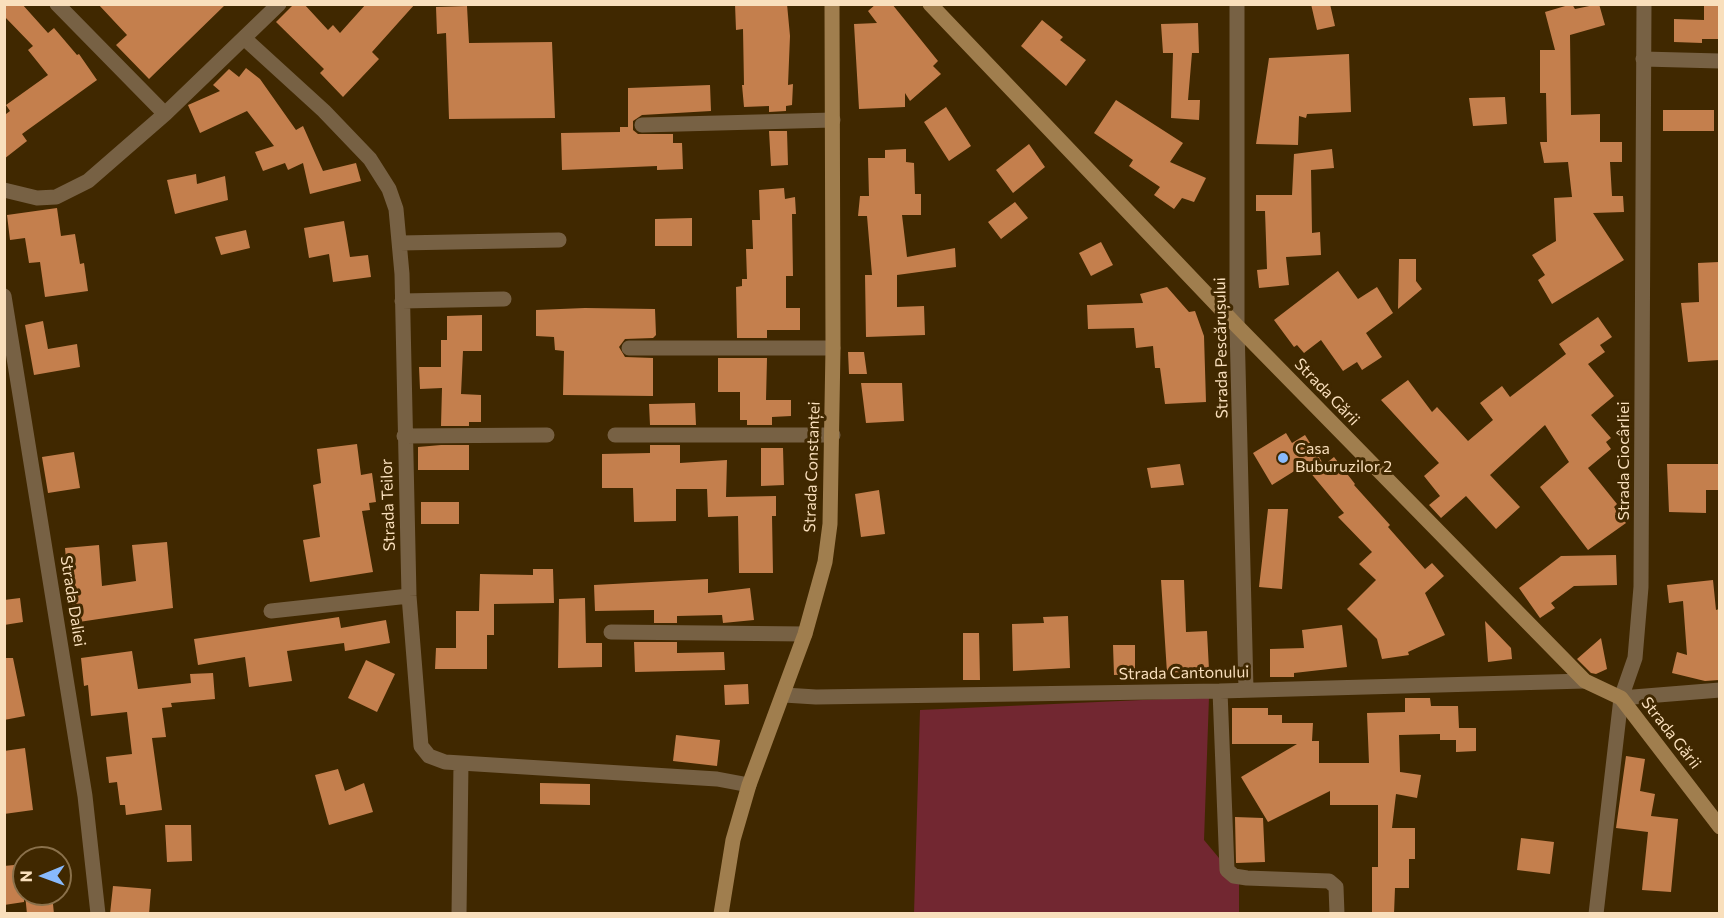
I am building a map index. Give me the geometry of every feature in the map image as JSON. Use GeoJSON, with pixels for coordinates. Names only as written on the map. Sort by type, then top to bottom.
{"type":"FeatureCollection","features":[{"type":"Feature","properties":{"kind":"street"},"geometry":{"type":"LineString","coordinates":[[57,4],[165,114]]}},
{"type":"Feature","properties":{"kind":"street"},"geometry":{"type":"LineString","coordinates":[[4,190],[37,198],[69,193],[88,181],[165,114],[279,4]]}},
{"type":"Feature","properties":{"kind":"street","name":"Strada Constanței"},"geometry":{"type":"LineString","coordinates":[[721,914],[733,840],[749,785],[805,634],[825,562],[830,524],[833,435],[832,4]]}},
{"type":"Feature","properties":{"kind":"street","name":"Strada Gării"},"geometry":{"type":"LineString","coordinates":[[930,4],[1237,326],[1585,681],[1621,698],[1719,827]]}},
{"type":"Feature","properties":{"kind":"street","name":"Strada Pescărușului"},"geometry":{"type":"LineString","coordinates":[[1237,4],[1237,326],[1246,690]]}},
{"type":"Feature","properties":{"kind":"street","name":"Strada Ciocârliei"},"geometry":{"type":"LineString","coordinates":[[1596,914],[1621,698],[1635,658],[1641,587],[1644,4]]}},
{"type":"Feature","properties":{"kind":"street","name":"Strada Teilor"},"geometry":{"type":"LineString","coordinates":[[243,38],[324,111],[370,159],[393,199],[400,243],[409,596],[421,746],[429,756],[445,762],[717,779],[749,785]]}},
{"type":"Feature","properties":{"kind":"street"},"geometry":{"type":"LineString","coordinates":[[1643,59],[1719,61]]}},
{"type":"Feature","properties":{"kind":"street"},"geometry":{"type":"LineString","coordinates":[[642,125],[833,120]]}},
{"type":"Feature","properties":{"kind":"street"},"geometry":{"type":"LineString","coordinates":[[400,243],[559,240]]}},
{"type":"Feature","properties":{"kind":"street"},"geometry":{"type":"LineString","coordinates":[[402,301],[504,299]]}},
{"type":"Feature","properties":{"kind":"street","name":"Strada Daliei"},"geometry":{"type":"LineString","coordinates":[[5,304],[85,796],[98,914]]}},
{"type":"Feature","properties":{"kind":"street"},"geometry":{"type":"LineString","coordinates":[[629,348],[833,348]]}},
{"type":"Feature","properties":{"kind":"street"},"geometry":{"type":"LineString","coordinates":[[404,436],[547,435]]}},
{"type":"Feature","properties":{"kind":"street"},"geometry":{"type":"LineString","coordinates":[[615,435],[833,435]]}},
{"type":"Feature","properties":{"kind":"street"},"geometry":{"type":"LineString","coordinates":[[271,611],[409,596]]}},
{"type":"Feature","properties":{"kind":"street"},"geometry":{"type":"LineString","coordinates":[[611,632],[805,634]]}},
{"type":"Feature","properties":{"kind":"street","name":"Strada Cantonului"},"geometry":{"type":"LineString","coordinates":[[784,695],[816,697],[1220,691],[1585,681]]}},
{"type":"Feature","properties":{"kind":"street"},"geometry":{"type":"LineString","coordinates":[[1621,698],[1719,690]]}},
{"type":"Feature","properties":{"kind":"street"},"geometry":{"type":"LineString","coordinates":[[1220,691],[1227,870],[1234,876],[1247,878],[1329,881],[1336,887],[1337,914]]}},
{"type":"Feature","properties":{"kind":"street"},"geometry":{"type":"LineString","coordinates":[[459,914],[462,763]]}},
{"type":"Feature","properties":{"kind":"shaded area"},"geometry":{"type":"Polygon","coordinates":[[[1209,697],[1204,840],[1239,882],[1239,913],[914,914],[920,710],[1209,697]]]}},
{"type":"Feature","properties":{"kind":"building"},"geometry":{"type":"Polygon","coordinates":[[[4,4],[22,4],[48,33],[54,28],[77,55],[79,54],[97,80],[22,134],[27,141],[4,159],[4,112],[6,114],[10,111],[6,105],[48,75],[28,50],[33,46],[4,16],[4,4]]]}},
{"type":"Feature","properties":{"kind":"building"},"geometry":{"type":"Polygon","coordinates":[[[98,4],[226,4],[149,79],[116,45],[127,35],[98,4]]]}},
{"type":"Feature","properties":{"kind":"building"},"geometry":{"type":"Polygon","coordinates":[[[294,4],[304,4],[328,30],[333,25],[340,33],[366,4],[415,4],[372,52],[379,59],[343,97],[320,73],[324,69],[276,22],[294,4]]]}},
{"type":"Feature","properties":{"kind":"building"},"geometry":{"type":"Polygon","coordinates":[[[735,4],[787,4],[790,36],[788,85],[793,84],[792,105],[786,106],[786,111],[769,112],[769,106],[744,107],[743,29],[736,30],[735,4]]]}},
{"type":"Feature","properties":{"kind":"building"},"geometry":{"type":"Polygon","coordinates":[[[876,4],[892,4],[938,61],[933,66],[941,74],[910,101],[905,93],[905,107],[859,109],[854,24],[877,23],[868,11],[876,4]]]}},
{"type":"Feature","properties":{"kind":"building"},"geometry":{"type":"Polygon","coordinates":[[[1311,4],[1330,4],[1335,26],[1317,30],[1311,4]]]}},
{"type":"Feature","properties":{"kind":"building"},"geometry":{"type":"Polygon","coordinates":[[[1572,4],[1575,9],[1599,4],[1605,25],[1570,35],[1571,115],[1600,114],[1600,142],[1622,142],[1622,162],[1610,162],[1612,196],[1623,196],[1624,212],[1593,213],[1624,260],[1552,304],[1538,280],[1545,275],[1532,255],[1556,241],[1554,198],[1572,197],[1568,162],[1544,163],[1540,142],[1547,142],[1546,93],[1540,93],[1540,50],[1555,50],[1545,12],[1572,4]]]}},
{"type":"Feature","properties":{"kind":"building"},"geometry":{"type":"Polygon","coordinates":[[[1704,4],[1719,4],[1719,39],[1702,39],[1702,43],[1674,42],[1674,19],[1704,20],[1704,4]]]}},
{"type":"Feature","properties":{"kind":"building"},"geometry":{"type":"Polygon","coordinates":[[[467,6],[469,43],[552,42],[555,118],[449,119],[446,33],[437,34],[436,7],[467,6]]]}},
{"type":"Feature","properties":{"kind":"building"},"geometry":{"type":"Polygon","coordinates":[[[1042,20],[1063,37],[1060,40],[1086,60],[1066,86],[1021,46],[1042,20]]]}},
{"type":"Feature","properties":{"kind":"building"},"geometry":{"type":"Polygon","coordinates":[[[1198,23],[1199,53],[1192,53],[1188,100],[1200,100],[1199,120],[1171,118],[1173,53],[1163,53],[1161,24],[1198,23]]]}},
{"type":"Feature","properties":{"kind":"building"},"geometry":{"type":"Polygon","coordinates":[[[1349,54],[1351,112],[1307,114],[1306,118],[1299,116],[1298,145],[1256,144],[1269,58],[1349,54]]]}},
{"type":"Feature","properties":{"kind":"building"},"geometry":{"type":"Polygon","coordinates":[[[246,68],[260,79],[296,130],[303,126],[323,171],[356,163],[361,181],[310,194],[303,163],[288,170],[285,163],[263,171],[255,152],[274,146],[247,111],[200,133],[188,105],[220,91],[213,85],[229,69],[239,77],[246,68]]]}},
{"type":"Feature","properties":{"kind":"building"},"geometry":{"type":"Polygon","coordinates":[[[710,85],[711,111],[642,115],[633,121],[633,130],[638,134],[673,134],[673,143],[682,143],[683,169],[657,170],[657,166],[562,170],[561,133],[620,132],[620,127],[628,127],[628,88],[710,85]]]}},
{"type":"Feature","properties":{"kind":"building"},"geometry":{"type":"Polygon","coordinates":[[[1505,97],[1507,124],[1473,126],[1469,98],[1505,97]]]}},
{"type":"Feature","properties":{"kind":"building"},"geometry":{"type":"Polygon","coordinates":[[[1116,100],[1183,143],[1170,162],[1206,178],[1194,202],[1182,198],[1174,209],[1154,195],[1160,187],[1129,166],[1133,160],[1094,133],[1116,100]]]}},
{"type":"Feature","properties":{"kind":"building"},"geometry":{"type":"Polygon","coordinates":[[[946,107],[971,146],[949,161],[924,122],[946,107]]]}},
{"type":"Feature","properties":{"kind":"building"},"geometry":{"type":"Polygon","coordinates":[[[1663,110],[1714,110],[1714,131],[1663,131],[1663,110]]]}},
{"type":"Feature","properties":{"kind":"building"},"geometry":{"type":"Polygon","coordinates":[[[769,131],[787,131],[788,165],[771,166],[769,131]]]}},
{"type":"Feature","properties":{"kind":"building"},"geometry":{"type":"Polygon","coordinates":[[[1029,144],[1045,167],[1013,193],[996,170],[1029,144]]]}},
{"type":"Feature","properties":{"kind":"building"},"geometry":{"type":"Polygon","coordinates":[[[906,149],[906,162],[914,163],[915,194],[921,194],[921,215],[902,215],[907,257],[955,248],[956,267],[897,275],[897,307],[924,306],[925,335],[866,337],[865,275],[872,275],[867,216],[858,216],[860,196],[869,196],[868,158],[885,158],[885,150],[906,149]]]}},
{"type":"Feature","properties":{"kind":"building"},"geometry":{"type":"Polygon","coordinates":[[[1332,149],[1334,168],[1311,170],[1312,233],[1320,232],[1321,255],[1286,257],[1289,285],[1259,288],[1257,270],[1267,269],[1265,211],[1256,211],[1256,195],[1292,195],[1294,154],[1332,149]]]}},
{"type":"Feature","properties":{"kind":"building"},"geometry":{"type":"Polygon","coordinates":[[[196,174],[197,184],[225,176],[228,200],[175,214],[167,180],[196,174]]]}},
{"type":"Feature","properties":{"kind":"building"},"geometry":{"type":"Polygon","coordinates":[[[784,188],[785,199],[795,197],[796,214],[792,214],[793,276],[786,276],[786,308],[800,308],[800,330],[767,330],[767,338],[737,338],[736,287],[742,286],[742,279],[747,279],[746,249],[753,249],[752,220],[760,220],[759,190],[784,188]]]}},
{"type":"Feature","properties":{"kind":"building"},"geometry":{"type":"Polygon","coordinates":[[[1015,202],[1028,218],[1001,239],[988,222],[1015,202]]]}},
{"type":"Feature","properties":{"kind":"building"},"geometry":{"type":"Polygon","coordinates":[[[57,208],[61,236],[75,234],[80,264],[84,263],[88,291],[45,297],[40,262],[29,263],[25,238],[10,240],[7,215],[57,208]]]}},
{"type":"Feature","properties":{"kind":"building"},"geometry":{"type":"Polygon","coordinates":[[[692,218],[692,246],[655,246],[655,219],[692,218]]]}},
{"type":"Feature","properties":{"kind":"building"},"geometry":{"type":"Polygon","coordinates":[[[344,221],[350,257],[368,255],[371,277],[333,282],[329,254],[309,258],[304,228],[344,221]]]}},
{"type":"Feature","properties":{"kind":"building"},"geometry":{"type":"Polygon","coordinates":[[[246,230],[250,248],[221,255],[215,237],[246,230]]]}},
{"type":"Feature","properties":{"kind":"building"},"geometry":{"type":"Polygon","coordinates":[[[1101,242],[1113,265],[1091,276],[1079,253],[1101,242]]]}},
{"type":"Feature","properties":{"kind":"building"},"geometry":{"type":"Polygon","coordinates":[[[1399,259],[1416,259],[1416,281],[1422,289],[1398,309],[1399,259]]]}},
{"type":"Feature","properties":{"kind":"building"},"geometry":{"type":"Polygon","coordinates":[[[1719,262],[1719,360],[1688,362],[1681,303],[1699,302],[1698,263],[1719,262]]]}},
{"type":"Feature","properties":{"kind":"building"},"geometry":{"type":"Polygon","coordinates":[[[1338,271],[1358,299],[1377,287],[1393,313],[1366,333],[1382,357],[1362,370],[1357,362],[1343,371],[1321,340],[1304,353],[1297,345],[1294,347],[1274,320],[1338,271]]]}},
{"type":"Feature","properties":{"kind":"building"},"geometry":{"type":"Polygon","coordinates":[[[1167,287],[1189,312],[1195,311],[1204,336],[1206,402],[1165,404],[1160,368],[1155,368],[1153,346],[1136,348],[1134,328],[1088,329],[1087,305],[1143,303],[1140,294],[1167,287]]]}},
{"type":"Feature","properties":{"kind":"building"},"geometry":{"type":"Polygon","coordinates":[[[655,309],[656,335],[653,338],[625,339],[619,347],[625,357],[653,358],[653,396],[563,395],[564,351],[555,350],[554,337],[536,336],[536,310],[655,309]]]}},
{"type":"Feature","properties":{"kind":"building"},"geometry":{"type":"Polygon","coordinates":[[[482,315],[482,351],[463,351],[461,394],[481,395],[481,422],[469,422],[469,426],[441,426],[442,388],[420,389],[419,367],[441,367],[441,340],[447,340],[447,316],[482,315]]]}},
{"type":"Feature","properties":{"kind":"building"},"geometry":{"type":"Polygon","coordinates":[[[1598,317],[1612,337],[1600,345],[1605,352],[1588,364],[1614,396],[1591,415],[1611,438],[1606,442],[1611,449],[1588,468],[1617,504],[1614,507],[1626,523],[1588,550],[1540,487],[1569,462],[1545,425],[1490,475],[1520,507],[1496,529],[1466,496],[1441,518],[1429,505],[1440,496],[1424,476],[1439,463],[1381,400],[1408,380],[1432,412],[1437,407],[1468,441],[1493,420],[1480,403],[1502,386],[1510,397],[1566,354],[1559,344],[1598,317]]]}},
{"type":"Feature","properties":{"kind":"building"},"geometry":{"type":"Polygon","coordinates":[[[43,321],[48,349],[77,344],[80,367],[34,375],[25,325],[43,321]]]}},
{"type":"Feature","properties":{"kind":"building"},"geometry":{"type":"Polygon","coordinates":[[[848,352],[864,352],[867,374],[849,374],[848,352]]]}},
{"type":"Feature","properties":{"kind":"building"},"geometry":{"type":"Polygon","coordinates":[[[718,358],[767,358],[766,400],[791,400],[791,416],[772,417],[772,425],[747,425],[747,420],[740,420],[740,392],[718,392],[718,358]]]}},
{"type":"Feature","properties":{"kind":"building"},"geometry":{"type":"Polygon","coordinates":[[[861,383],[902,383],[904,421],[866,423],[861,383]]]}},
{"type":"Feature","properties":{"kind":"building"},"geometry":{"type":"Polygon","coordinates":[[[695,403],[696,425],[650,425],[649,404],[695,403]]]}},
{"type":"Feature","properties":{"kind":"building"},"geometry":{"type":"Polygon","coordinates":[[[1286,433],[1292,443],[1305,435],[1324,465],[1334,457],[1354,485],[1390,525],[1388,527],[1425,569],[1432,563],[1444,576],[1425,593],[1445,635],[1408,652],[1409,655],[1382,659],[1377,639],[1347,609],[1376,580],[1359,564],[1372,552],[1338,517],[1344,513],[1304,465],[1272,485],[1253,453],[1286,433]]]}},
{"type":"Feature","properties":{"kind":"building"},"geometry":{"type":"Polygon","coordinates":[[[357,444],[361,475],[372,473],[376,502],[369,503],[370,510],[362,511],[373,572],[310,582],[303,540],[320,537],[313,485],[321,483],[317,449],[357,444]]]}},
{"type":"Feature","properties":{"kind":"building"},"geometry":{"type":"Polygon","coordinates":[[[469,445],[469,470],[418,470],[418,447],[469,445]]]}},
{"type":"Feature","properties":{"kind":"building"},"geometry":{"type":"Polygon","coordinates":[[[650,445],[680,445],[680,463],[727,460],[726,497],[776,496],[776,516],[772,516],[773,573],[739,573],[738,516],[708,517],[707,489],[676,489],[676,521],[634,522],[633,488],[602,488],[602,454],[650,453],[650,445]]]}},
{"type":"Feature","properties":{"kind":"building"},"geometry":{"type":"Polygon","coordinates":[[[761,448],[783,448],[784,485],[761,486],[761,448]]]}},
{"type":"Feature","properties":{"kind":"building"},"geometry":{"type":"Polygon","coordinates":[[[74,452],[80,488],[48,493],[42,457],[74,452]]]}},
{"type":"Feature","properties":{"kind":"building"},"geometry":{"type":"Polygon","coordinates":[[[1180,464],[1184,485],[1151,488],[1147,468],[1180,464]]]}},
{"type":"Feature","properties":{"kind":"building"},"geometry":{"type":"Polygon","coordinates":[[[1667,464],[1719,464],[1719,490],[1706,490],[1706,513],[1669,512],[1667,464]]]}},
{"type":"Feature","properties":{"kind":"building"},"geometry":{"type":"Polygon","coordinates":[[[879,490],[885,534],[861,537],[855,494],[879,490]]]}},
{"type":"Feature","properties":{"kind":"building"},"geometry":{"type":"Polygon","coordinates":[[[421,502],[459,502],[459,524],[421,524],[421,502]]]}},
{"type":"Feature","properties":{"kind":"building"},"geometry":{"type":"Polygon","coordinates":[[[1268,509],[1288,509],[1282,589],[1259,587],[1268,509]]]}},
{"type":"Feature","properties":{"kind":"building"},"geometry":{"type":"Polygon","coordinates":[[[167,542],[173,608],[72,623],[65,548],[99,545],[102,586],[136,581],[132,545],[167,542]]]}},
{"type":"Feature","properties":{"kind":"building"},"geometry":{"type":"Polygon","coordinates":[[[1616,555],[1617,585],[1574,586],[1551,603],[1555,608],[1540,618],[1519,588],[1561,556],[1616,555]]]}},
{"type":"Feature","properties":{"kind":"building"},"geometry":{"type":"Polygon","coordinates":[[[533,569],[553,569],[554,603],[494,604],[494,635],[487,635],[487,669],[435,669],[436,648],[456,648],[456,611],[479,611],[480,574],[533,575],[533,569]]]}},
{"type":"Feature","properties":{"kind":"building"},"geometry":{"type":"Polygon","coordinates":[[[708,579],[708,593],[750,588],[754,620],[723,623],[722,615],[677,616],[677,623],[654,623],[654,610],[595,611],[594,585],[708,579]]]}},
{"type":"Feature","properties":{"kind":"building"},"geometry":{"type":"Polygon","coordinates":[[[1161,580],[1184,580],[1186,632],[1207,631],[1209,670],[1167,673],[1161,580]]]}},
{"type":"Feature","properties":{"kind":"building"},"geometry":{"type":"Polygon","coordinates":[[[1713,580],[1716,610],[1719,609],[1719,680],[1705,681],[1672,673],[1677,652],[1687,655],[1683,601],[1669,603],[1667,585],[1713,580]]]}},
{"type":"Feature","properties":{"kind":"building"},"geometry":{"type":"Polygon","coordinates":[[[20,598],[23,622],[4,625],[4,600],[20,598]]]}},
{"type":"Feature","properties":{"kind":"building"},"geometry":{"type":"Polygon","coordinates":[[[585,598],[586,643],[602,643],[602,667],[558,668],[559,599],[585,598]]]}},
{"type":"Feature","properties":{"kind":"building"},"geometry":{"type":"Polygon","coordinates":[[[1068,616],[1070,668],[1013,671],[1012,624],[1044,623],[1043,617],[1068,616]]]}},
{"type":"Feature","properties":{"kind":"building"},"geometry":{"type":"Polygon","coordinates":[[[339,617],[341,628],[386,620],[390,643],[345,651],[344,643],[287,651],[292,681],[249,687],[245,657],[198,665],[194,639],[339,617]]]}},
{"type":"Feature","properties":{"kind":"building"},"geometry":{"type":"Polygon","coordinates":[[[1485,621],[1511,648],[1512,659],[1488,662],[1485,621]]]}},
{"type":"Feature","properties":{"kind":"building"},"geometry":{"type":"Polygon","coordinates":[[[1342,625],[1347,667],[1294,673],[1294,677],[1270,677],[1270,649],[1304,648],[1302,630],[1342,625]]]}},
{"type":"Feature","properties":{"kind":"building"},"geometry":{"type":"Polygon","coordinates":[[[963,633],[979,633],[980,680],[963,680],[963,633]]]}},
{"type":"Feature","properties":{"kind":"building"},"geometry":{"type":"Polygon","coordinates":[[[1601,638],[1607,669],[1596,674],[1591,673],[1577,659],[1601,638]]]}},
{"type":"Feature","properties":{"kind":"building"},"geometry":{"type":"Polygon","coordinates":[[[634,642],[677,642],[677,653],[724,652],[725,670],[635,672],[634,642]]]}},
{"type":"Feature","properties":{"kind":"building"},"geometry":{"type":"Polygon","coordinates":[[[1113,645],[1135,645],[1135,674],[1114,675],[1113,645]]]}},
{"type":"Feature","properties":{"kind":"building"},"geometry":{"type":"Polygon","coordinates":[[[132,651],[138,689],[191,683],[190,674],[213,673],[215,699],[171,703],[172,707],[162,708],[166,737],[152,738],[162,810],[126,815],[125,805],[120,805],[117,782],[109,783],[106,757],[132,754],[127,712],[91,716],[88,685],[84,686],[81,658],[132,651]]]}},
{"type":"Feature","properties":{"kind":"building"},"geometry":{"type":"Polygon","coordinates":[[[4,658],[13,658],[25,716],[4,720],[4,658]]]}},
{"type":"Feature","properties":{"kind":"building"},"geometry":{"type":"Polygon","coordinates":[[[366,660],[395,674],[377,712],[348,698],[366,660]]]}},
{"type":"Feature","properties":{"kind":"building"},"geometry":{"type":"Polygon","coordinates":[[[748,684],[749,704],[725,705],[724,685],[748,684]]]}},
{"type":"Feature","properties":{"kind":"building"},"geometry":{"type":"Polygon","coordinates":[[[1405,698],[1430,698],[1431,706],[1458,706],[1459,728],[1476,728],[1476,751],[1456,752],[1456,740],[1440,740],[1440,734],[1399,735],[1400,772],[1421,775],[1417,798],[1396,794],[1392,828],[1415,828],[1415,859],[1409,859],[1409,888],[1395,888],[1394,914],[1372,914],[1372,867],[1378,867],[1378,805],[1330,805],[1330,791],[1268,822],[1241,777],[1297,744],[1232,744],[1232,708],[1268,708],[1268,715],[1282,715],[1282,723],[1313,723],[1312,741],[1319,741],[1319,763],[1369,763],[1367,713],[1405,712],[1405,698]]]}},
{"type":"Feature","properties":{"kind":"building"},"geometry":{"type":"Polygon","coordinates":[[[676,735],[720,740],[717,766],[673,761],[676,735]]]}},
{"type":"Feature","properties":{"kind":"building"},"geometry":{"type":"Polygon","coordinates":[[[25,748],[33,810],[4,814],[4,751],[25,748]]]}},
{"type":"Feature","properties":{"kind":"building"},"geometry":{"type":"Polygon","coordinates":[[[1626,756],[1645,759],[1640,791],[1655,794],[1651,816],[1678,819],[1671,892],[1642,890],[1648,832],[1616,828],[1626,756]]]}},
{"type":"Feature","properties":{"kind":"building"},"geometry":{"type":"Polygon","coordinates":[[[338,769],[345,791],[364,783],[373,812],[329,825],[315,775],[338,769]]]}},
{"type":"Feature","properties":{"kind":"building"},"geometry":{"type":"Polygon","coordinates":[[[540,783],[590,784],[590,805],[540,804],[540,783]]]}},
{"type":"Feature","properties":{"kind":"building"},"geometry":{"type":"Polygon","coordinates":[[[1235,817],[1263,818],[1265,862],[1236,863],[1235,817]]]}},
{"type":"Feature","properties":{"kind":"building"},"geometry":{"type":"Polygon","coordinates":[[[165,825],[191,825],[192,861],[167,862],[165,825]]]}},
{"type":"Feature","properties":{"kind":"building"},"geometry":{"type":"Polygon","coordinates":[[[1521,838],[1554,842],[1550,874],[1517,870],[1521,838]]]}},
{"type":"Feature","properties":{"kind":"building"},"geometry":{"type":"Polygon","coordinates":[[[12,865],[12,904],[4,905],[4,866],[12,865]]]}},
{"type":"Feature","properties":{"kind":"building"},"geometry":{"type":"Polygon","coordinates":[[[113,886],[151,889],[149,914],[110,914],[113,886]]]}},
{"type":"Feature","properties":{"kind":"building"},"geometry":{"type":"Polygon","coordinates":[[[26,906],[53,906],[54,914],[27,914],[26,906]]]}},
{"type":"Feature","properties":{"kind":"place","name":"Casa Buburuzilor 2"},"geometry":{"type":"Point","coordinates":[1283,458]}}]}
